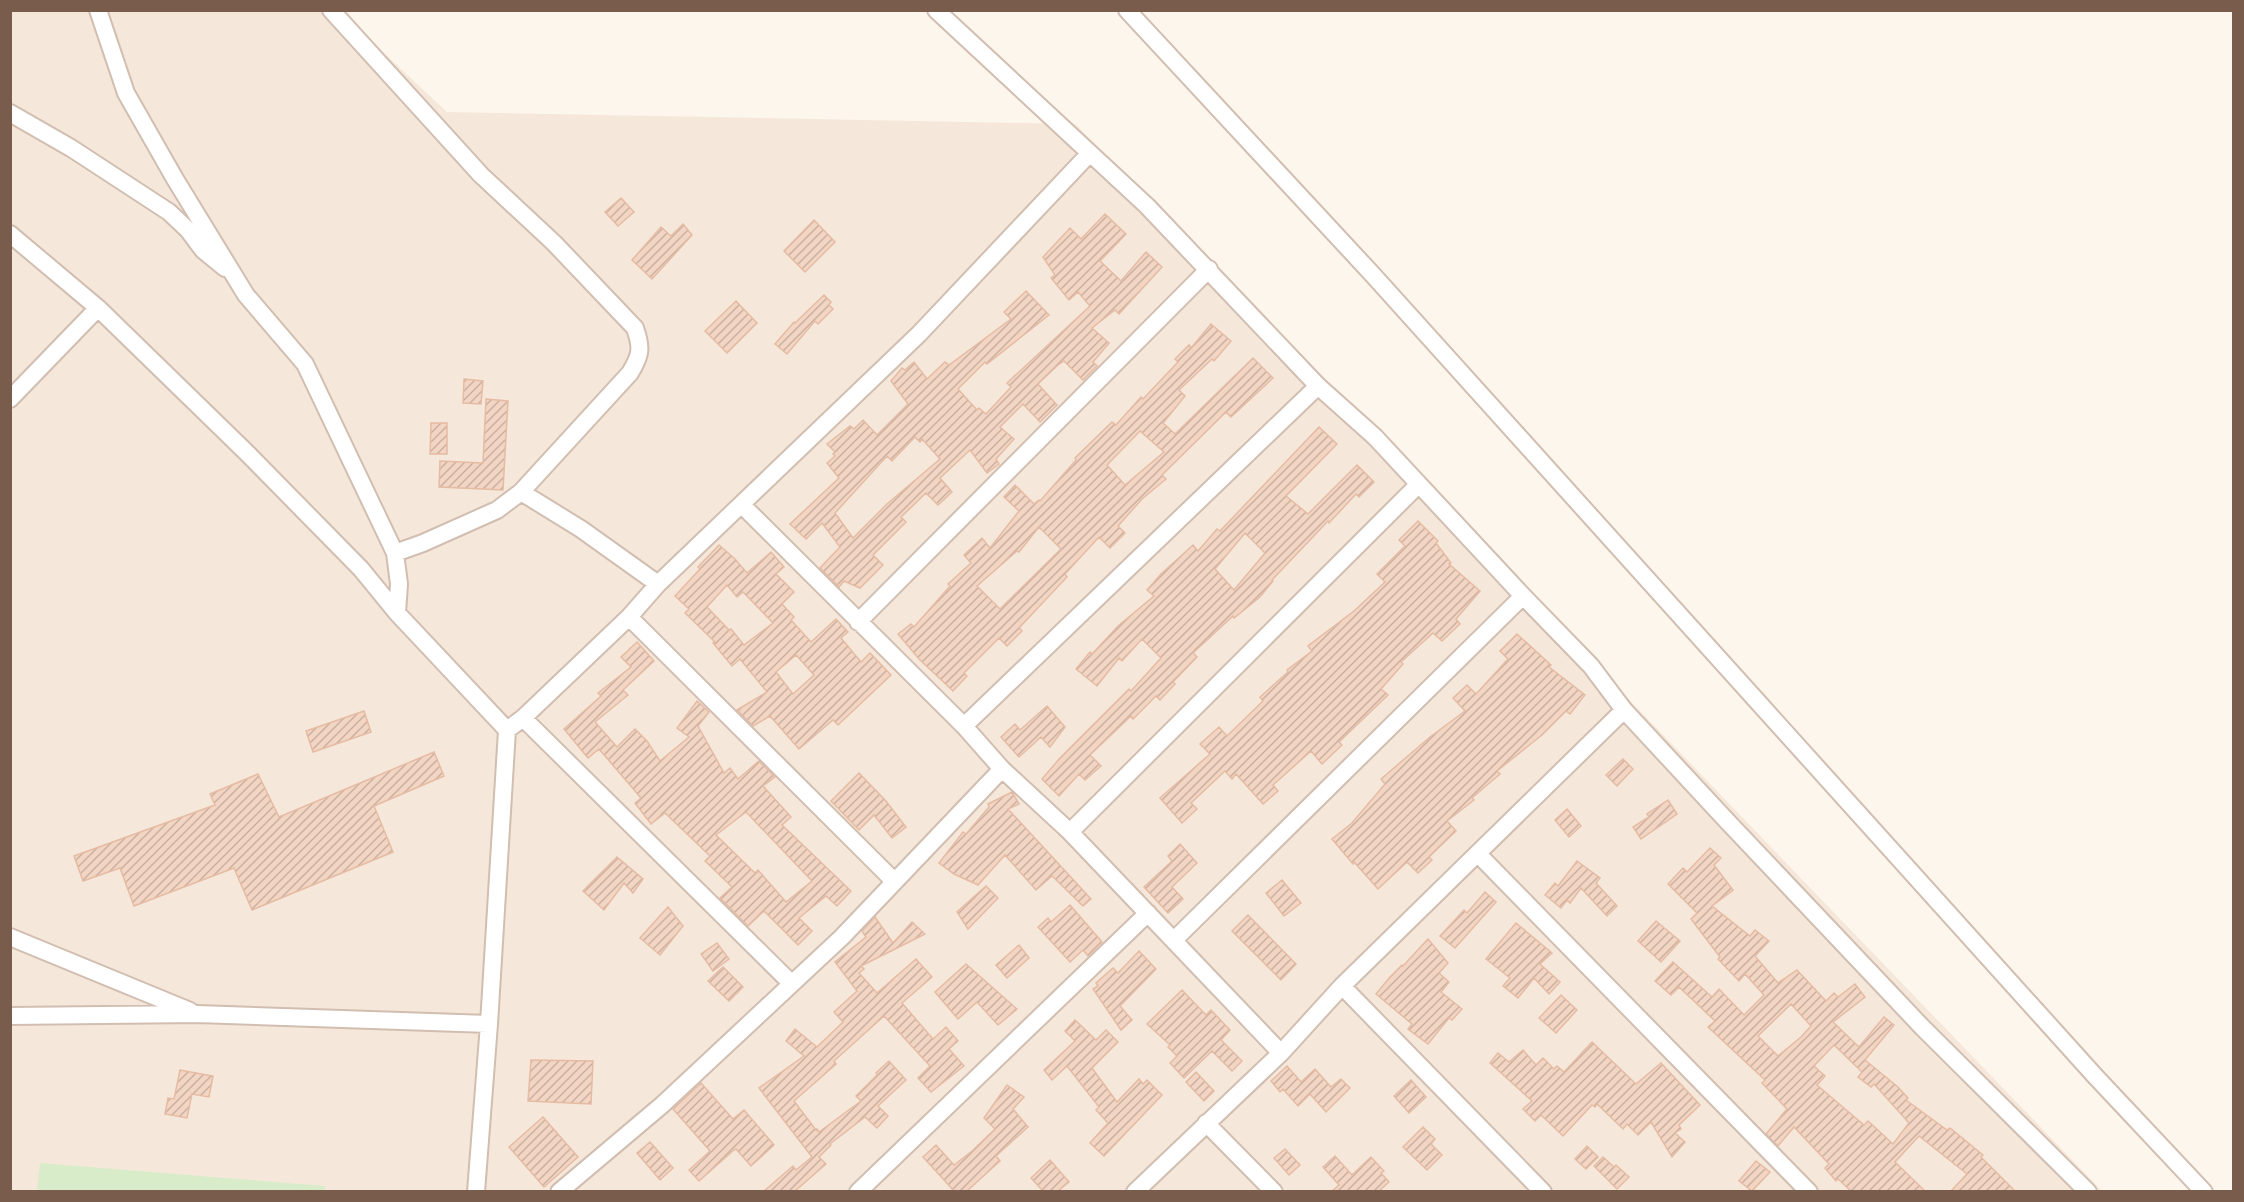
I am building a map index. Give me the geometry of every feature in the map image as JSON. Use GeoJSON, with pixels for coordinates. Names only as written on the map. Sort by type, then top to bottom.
{"type":"FeatureCollection","features":[{"type":"Feature","properties":{"kind":"street"},"geometry":{"type":"LineString","coordinates":[[98,10],[126,93],[175,179],[246,295],[305,364],[395,554],[399,584],[397,613]]}},
{"type":"Feature","properties":{"kind":"street"},"geometry":{"type":"LineString","coordinates":[[331,10],[481,175],[554,243],[635,328],[641,344],[639,360],[630,373],[521,492],[497,510],[395,554]]}},
{"type":"Feature","properties":{"kind":"street"},"geometry":{"type":"LineString","coordinates":[[936,10],[1147,206],[1318,386],[1375,437],[1591,666],[1624,710],[1923,1028],[2088,1191]]}},
{"type":"Feature","properties":{"kind":"street"},"geometry":{"type":"LineString","coordinates":[[1127,10],[1381,284],[2087,1067],[2204,1191]]}},
{"type":"Feature","properties":{"kind":"street"},"geometry":{"type":"LineString","coordinates":[[10,113],[71,148],[168,212],[188,230],[203,250],[233,274]]}},
{"type":"Feature","properties":{"kind":"street"},"geometry":{"type":"LineString","coordinates":[[507,730],[523,718],[629,617],[658,584],[919,334],[1090,153]]}},
{"type":"Feature","properties":{"kind":"street"},"geometry":{"type":"LineString","coordinates":[[10,234],[98,308],[246,452],[353,560],[397,613],[507,730],[476,1191]]}},
{"type":"Feature","properties":{"kind":"street"},"geometry":{"type":"LineString","coordinates":[[858,622],[1209,269]]}},
{"type":"Feature","properties":{"kind":"street"},"geometry":{"type":"LineString","coordinates":[[10,399],[98,308]]}},
{"type":"Feature","properties":{"kind":"street"},"geometry":{"type":"LineString","coordinates":[[964,726],[1318,386]]}},
{"type":"Feature","properties":{"kind":"street"},"geometry":{"type":"LineString","coordinates":[[1070,831],[1418,485]]}},
{"type":"Feature","properties":{"kind":"street"},"geometry":{"type":"LineString","coordinates":[[521,492],[581,529],[658,584]]}},
{"type":"Feature","properties":{"kind":"street"},"geometry":{"type":"LineString","coordinates":[[742,505],[964,726],[1002,769],[1070,831],[1281,1053]]}},
{"type":"Feature","properties":{"kind":"street"},"geometry":{"type":"LineString","coordinates":[[1173,940],[1523,596]]}},
{"type":"Feature","properties":{"kind":"street"},"geometry":{"type":"LineString","coordinates":[[629,617],[894,881]]}},
{"type":"Feature","properties":{"kind":"street"},"geometry":{"type":"LineString","coordinates":[[1135,1191],[1281,1053],[1342,986],[1624,710]]}},
{"type":"Feature","properties":{"kind":"street"},"geometry":{"type":"LineString","coordinates":[[523,718],[791,983]]}},
{"type":"Feature","properties":{"kind":"street"},"geometry":{"type":"LineString","coordinates":[[559,1191],[662,1105],[842,937],[1002,769]]}},
{"type":"Feature","properties":{"kind":"street"},"geometry":{"type":"LineString","coordinates":[[1478,855],[1809,1191]]}},
{"type":"Feature","properties":{"kind":"street"},"geometry":{"type":"LineString","coordinates":[[858,1191],[1148,913]]}},
{"type":"Feature","properties":{"kind":"street"},"geometry":{"type":"LineString","coordinates":[[10,937],[196,1014]]}},
{"type":"Feature","properties":{"kind":"street"},"geometry":{"type":"LineString","coordinates":[[1342,986],[1543,1191]]}},
{"type":"Feature","properties":{"kind":"street"},"geometry":{"type":"LineString","coordinates":[[10,1016],[196,1014],[489,1024]]}},
{"type":"Feature","properties":{"kind":"street"},"geometry":{"type":"LineString","coordinates":[[1206,1123],[1274,1191]]}},
{"type":"Feature","properties":{"kind":"shaded area"},"geometry":{"type":"Polygon","coordinates":[[[10,11],[339,11],[447,112],[1075,124],[2102,1191],[11,1191],[10,11]]]}},
{"type":"Feature","properties":{"kind":"green space"},"geometry":{"type":"Polygon","coordinates":[[[40,1163],[325,1186],[325,1191],[37,1191],[40,1163]]]}},
{"type":"Feature","properties":{"kind":"building"},"geometry":{"type":"Polygon","coordinates":[[[621,198],[634,212],[618,226],[605,212],[621,198]]]}},
{"type":"Feature","properties":{"kind":"building"},"geometry":{"type":"Polygon","coordinates":[[[1105,214],[1126,234],[1100,261],[1121,281],[1146,252],[1162,267],[1119,314],[1115,310],[1092,328],[1109,343],[1093,362],[1097,366],[1083,380],[1064,361],[1038,384],[1057,405],[1040,422],[1023,404],[1000,427],[1014,439],[996,459],[999,464],[987,473],[970,450],[940,478],[952,492],[938,505],[926,493],[901,517],[906,522],[873,555],[883,565],[860,588],[844,581],[839,587],[820,568],[840,547],[822,523],[806,539],[790,524],[839,478],[827,463],[835,456],[833,454],[835,452],[827,444],[850,426],[854,429],[863,420],[877,435],[908,404],[891,381],[902,368],[905,370],[914,362],[927,379],[945,362],[949,365],[1011,319],[1004,312],[1026,291],[1049,315],[987,364],[985,362],[958,389],[977,410],[979,408],[986,414],[1011,387],[1007,383],[1090,306],[1078,292],[1069,300],[1051,278],[1055,275],[1043,257],[1070,228],[1081,239],[1105,214]],[[915,437],[892,461],[887,456],[835,513],[853,538],[887,504],[940,459],[922,439],[920,442],[915,437]]]}},
{"type":"Feature","properties":{"kind":"building"},"geometry":{"type":"Polygon","coordinates":[[[814,220],[835,242],[805,272],[784,251],[814,220]]]}},
{"type":"Feature","properties":{"kind":"building"},"geometry":{"type":"Polygon","coordinates":[[[683,224],[692,235],[652,279],[632,260],[661,227],[671,236],[683,224]]]}},
{"type":"Feature","properties":{"kind":"building"},"geometry":{"type":"Polygon","coordinates":[[[824,295],[831,302],[829,305],[833,309],[818,324],[815,321],[787,354],[775,344],[794,322],[824,295]]]}},
{"type":"Feature","properties":{"kind":"building"},"geometry":{"type":"Polygon","coordinates":[[[736,301],[757,323],[727,353],[705,331],[736,301]]]}},
{"type":"Feature","properties":{"kind":"building"},"geometry":{"type":"Polygon","coordinates":[[[1211,324],[1231,341],[1214,361],[1212,359],[1179,390],[1185,396],[1163,423],[1175,434],[1253,358],[1273,378],[1231,417],[1226,412],[1162,475],[1166,479],[1142,499],[1118,526],[1125,533],[1110,548],[1099,537],[1065,574],[1067,577],[1019,628],[1022,631],[1007,646],[999,638],[964,673],[967,676],[953,691],[919,659],[898,634],[911,624],[914,627],[950,586],[948,584],[971,563],[964,555],[982,538],[990,548],[1019,511],[1004,497],[1015,485],[1034,504],[1040,501],[1076,460],[1075,458],[1112,422],[1116,425],[1141,397],[1143,399],[1178,362],[1175,359],[1189,345],[1191,348],[1211,324]],[[1140,431],[1107,465],[1125,485],[1164,452],[1140,431]],[[1039,527],[1019,552],[1017,551],[977,586],[1000,609],[1061,549],[1039,527]]]}},
{"type":"Feature","properties":{"kind":"building"},"geometry":{"type":"Polygon","coordinates":[[[464,379],[483,381],[481,404],[463,403],[464,379]]]}},
{"type":"Feature","properties":{"kind":"building"},"geometry":{"type":"Polygon","coordinates":[[[486,399],[508,401],[503,490],[439,487],[440,461],[483,463],[486,399]]]}},
{"type":"Feature","properties":{"kind":"building"},"geometry":{"type":"Polygon","coordinates":[[[431,423],[447,423],[447,454],[430,454],[431,423]]]}},
{"type":"Feature","properties":{"kind":"building"},"geometry":{"type":"Polygon","coordinates":[[[1319,427],[1337,444],[1286,496],[1308,514],[1357,465],[1374,482],[1359,497],[1356,494],[1329,523],[1328,521],[1272,580],[1260,597],[1234,618],[1233,616],[1193,653],[1197,657],[1173,682],[1175,684],[1160,700],[1156,696],[1133,719],[1131,716],[1090,755],[1101,766],[1085,780],[1079,774],[1059,796],[1042,779],[1060,758],[1129,689],[1131,691],[1161,658],[1142,639],[1122,661],[1119,658],[1097,686],[1076,669],[1090,652],[1092,654],[1118,626],[1154,596],[1147,590],[1161,574],[1193,545],[1198,551],[1217,529],[1220,531],[1319,427]],[[1245,533],[1215,569],[1234,590],[1265,553],[1245,533]]]}},
{"type":"Feature","properties":{"kind":"building"},"geometry":{"type":"Polygon","coordinates":[[[1418,521],[1438,541],[1436,543],[1451,563],[1449,564],[1480,591],[1456,619],[1460,624],[1442,641],[1433,633],[1401,662],[1403,664],[1381,689],[1388,695],[1339,742],[1342,745],[1322,764],[1311,751],[1273,785],[1278,791],[1263,804],[1236,774],[1232,779],[1225,771],[1191,803],[1197,809],[1182,823],[1160,798],[1210,754],[1200,744],[1219,727],[1227,736],[1263,701],[1260,697],[1288,672],[1287,670],[1312,651],[1308,646],[1354,611],[1385,582],[1377,574],[1405,546],[1399,540],[1418,521]]]}},
{"type":"Feature","properties":{"kind":"building"},"geometry":{"type":"Polygon","coordinates":[[[719,545],[747,573],[771,552],[784,567],[776,574],[794,592],[782,604],[794,617],[791,620],[811,642],[836,619],[848,632],[841,638],[861,662],[870,653],[891,675],[838,725],[833,720],[799,749],[770,716],[753,726],[737,710],[767,692],[740,659],[732,666],[713,643],[715,642],[685,613],[689,609],[675,596],[700,569],[698,567],[719,545]],[[727,585],[707,607],[729,630],[731,629],[744,645],[773,623],[743,592],[737,597],[727,585]],[[796,655],[776,672],[793,694],[814,675],[796,655]]]}},
{"type":"Feature","properties":{"kind":"building"},"geometry":{"type":"Polygon","coordinates":[[[1517,634],[1551,665],[1549,667],[1585,695],[1570,714],[1566,711],[1542,735],[1497,771],[1500,774],[1472,798],[1474,800],[1447,821],[1456,831],[1429,857],[1432,860],[1418,873],[1407,862],[1378,889],[1332,839],[1352,823],[1385,784],[1381,779],[1430,737],[1465,711],[1453,698],[1467,685],[1476,694],[1508,659],[1500,651],[1517,634]]]}},
{"type":"Feature","properties":{"kind":"building"},"geometry":{"type":"Polygon","coordinates":[[[637,642],[654,661],[623,690],[628,695],[595,722],[617,747],[635,729],[647,741],[660,761],[689,737],[677,728],[697,701],[709,712],[698,726],[724,773],[730,768],[738,779],[759,761],[775,777],[763,786],[791,817],[782,825],[851,891],[837,906],[826,896],[799,918],[812,931],[798,945],[764,911],[748,926],[720,898],[732,887],[705,861],[710,856],[665,813],[651,824],[635,803],[641,798],[599,749],[588,758],[564,729],[601,696],[598,693],[631,667],[621,657],[637,642]],[[746,812],[716,835],[755,873],[758,870],[786,902],[812,881],[746,812]]]}},
{"type":"Feature","properties":{"kind":"building"},"geometry":{"type":"Polygon","coordinates":[[[1047,706],[1065,727],[1050,747],[1041,737],[1019,757],[1001,737],[1015,724],[1020,730],[1047,706]]]}},
{"type":"Feature","properties":{"kind":"building"},"geometry":{"type":"Polygon","coordinates":[[[364,711],[371,732],[313,752],[306,731],[364,711]]]}},
{"type":"Feature","properties":{"kind":"building"},"geometry":{"type":"Polygon","coordinates":[[[434,752],[444,776],[374,806],[393,852],[252,910],[234,868],[134,906],[120,868],[83,881],[74,856],[215,805],[210,794],[258,774],[279,817],[434,752]]]}},
{"type":"Feature","properties":{"kind":"building"},"geometry":{"type":"Polygon","coordinates":[[[1623,759],[1633,769],[1617,786],[1606,775],[1623,759]]]}},
{"type":"Feature","properties":{"kind":"building"},"geometry":{"type":"Polygon","coordinates":[[[859,773],[886,801],[906,827],[892,838],[874,815],[859,830],[831,801],[859,773]]]}},
{"type":"Feature","properties":{"kind":"building"},"geometry":{"type":"Polygon","coordinates":[[[1012,792],[1019,804],[1008,809],[1091,899],[1083,906],[1052,876],[1036,890],[1005,855],[978,885],[954,874],[939,863],[963,832],[966,834],[989,807],[988,804],[1012,792]]]}},
{"type":"Feature","properties":{"kind":"building"},"geometry":{"type":"Polygon","coordinates":[[[1668,800],[1677,814],[1641,839],[1633,827],[1649,817],[1647,814],[1668,800]]]}},
{"type":"Feature","properties":{"kind":"building"},"geometry":{"type":"Polygon","coordinates":[[[1567,809],[1581,826],[1569,837],[1555,820],[1567,809]]]}},
{"type":"Feature","properties":{"kind":"building"},"geometry":{"type":"Polygon","coordinates":[[[1180,844],[1197,863],[1172,887],[1183,899],[1168,913],[1144,887],[1172,861],[1168,856],[1180,844]]]}},
{"type":"Feature","properties":{"kind":"building"},"geometry":{"type":"Polygon","coordinates":[[[1710,848],[1721,858],[1714,865],[1733,890],[1712,906],[1750,936],[1755,930],[1769,941],[1755,956],[1778,983],[1797,970],[1826,1001],[1834,993],[1838,997],[1855,984],[1865,997],[1833,1022],[1859,1047],[1884,1017],[1894,1025],[1865,1060],[1898,1087],[1908,1098],[1906,1100],[1947,1130],[1950,1128],[1983,1155],[1981,1157],[2015,1191],[1951,1191],[1967,1174],[1919,1136],[1895,1162],[1925,1191],[1851,1191],[1838,1179],[1836,1181],[1825,1168],[1829,1164],[1794,1127],[1778,1146],[1766,1134],[1787,1109],[1762,1083],[1765,1080],[1708,1027],[1715,1021],[1679,987],[1671,995],[1655,981],[1673,962],[1712,997],[1719,989],[1744,1015],[1764,995],[1745,974],[1739,981],[1718,959],[1720,957],[1691,919],[1697,913],[1668,884],[1683,868],[1687,872],[1710,848]],[[1791,1004],[1758,1036],[1778,1056],[1811,1026],[1791,1004]],[[1834,1045],[1814,1066],[1825,1076],[1817,1085],[1864,1125],[1868,1121],[1893,1144],[1909,1123],[1874,1084],[1871,1087],[1858,1077],[1862,1072],[1834,1045]]]}},
{"type":"Feature","properties":{"kind":"building"},"geometry":{"type":"Polygon","coordinates":[[[617,857],[643,879],[633,893],[624,883],[604,910],[583,891],[617,857]]]}},
{"type":"Feature","properties":{"kind":"building"},"geometry":{"type":"Polygon","coordinates":[[[1577,861],[1600,878],[1596,883],[1617,906],[1607,916],[1581,888],[1570,903],[1567,900],[1561,908],[1545,895],[1555,883],[1558,886],[1577,861]]]}},
{"type":"Feature","properties":{"kind":"building"},"geometry":{"type":"Polygon","coordinates":[[[1282,880],[1301,903],[1284,916],[1266,893],[1282,880]]]}},
{"type":"Feature","properties":{"kind":"building"},"geometry":{"type":"Polygon","coordinates":[[[986,886],[998,898],[968,929],[957,912],[986,886]]]}},
{"type":"Feature","properties":{"kind":"building"},"geometry":{"type":"Polygon","coordinates":[[[1485,892],[1496,902],[1455,948],[1440,936],[1464,910],[1467,913],[1485,892]]]}},
{"type":"Feature","properties":{"kind":"building"},"geometry":{"type":"Polygon","coordinates":[[[1070,905],[1102,942],[1088,956],[1083,950],[1070,962],[1038,927],[1048,918],[1051,922],[1070,905]]]}},
{"type":"Feature","properties":{"kind":"building"},"geometry":{"type":"Polygon","coordinates":[[[668,907],[683,926],[660,955],[640,938],[668,907]]]}},
{"type":"Feature","properties":{"kind":"building"},"geometry":{"type":"Polygon","coordinates":[[[1248,915],[1296,964],[1281,980],[1232,931],[1248,915]]]}},
{"type":"Feature","properties":{"kind":"building"},"geometry":{"type":"Polygon","coordinates":[[[875,917],[893,943],[912,922],[925,934],[861,966],[864,969],[859,973],[877,993],[916,959],[932,977],[902,1003],[933,1039],[946,1027],[958,1041],[949,1049],[964,1066],[931,1092],[918,1078],[930,1066],[884,1016],[834,1061],[836,1064],[794,1101],[819,1132],[861,1101],[856,1096],[889,1061],[906,1080],[878,1106],[888,1116],[877,1128],[865,1117],[830,1144],[819,1157],[826,1164],[795,1191],[764,1191],[793,1166],[796,1170],[812,1157],[759,1088],[804,1056],[786,1041],[795,1029],[817,1047],[843,1022],[834,1012],[857,991],[835,962],[866,937],[862,931],[875,917]]]}},
{"type":"Feature","properties":{"kind":"building"},"geometry":{"type":"Polygon","coordinates":[[[1656,921],[1680,941],[1661,962],[1638,941],[1656,921]]]}},
{"type":"Feature","properties":{"kind":"building"},"geometry":{"type":"Polygon","coordinates":[[[1516,923],[1552,953],[1540,964],[1560,982],[1549,994],[1534,978],[1518,998],[1503,986],[1510,978],[1486,959],[1516,923]]]}},
{"type":"Feature","properties":{"kind":"building"},"geometry":{"type":"Polygon","coordinates":[[[1428,939],[1448,963],[1439,973],[1449,982],[1441,992],[1462,1009],[1452,1020],[1449,1018],[1428,1044],[1408,1029],[1412,1024],[1376,994],[1428,939]]]}},
{"type":"Feature","properties":{"kind":"building"},"geometry":{"type":"Polygon","coordinates":[[[717,943],[729,959],[713,971],[701,954],[717,943]]]}},
{"type":"Feature","properties":{"kind":"building"},"geometry":{"type":"Polygon","coordinates":[[[1019,945],[1029,958],[1007,978],[996,965],[1019,945]]]}},
{"type":"Feature","properties":{"kind":"building"},"geometry":{"type":"Polygon","coordinates":[[[1139,951],[1156,969],[1120,1006],[1132,1020],[1121,1030],[1093,989],[1098,986],[1096,983],[1113,968],[1118,973],[1139,951]]]}},
{"type":"Feature","properties":{"kind":"building"},"geometry":{"type":"Polygon","coordinates":[[[966,964],[1017,1009],[998,1025],[977,1002],[958,1019],[935,992],[966,964]]]}},
{"type":"Feature","properties":{"kind":"building"},"geometry":{"type":"Polygon","coordinates":[[[723,967],[743,987],[729,1001],[708,981],[723,967]]]}},
{"type":"Feature","properties":{"kind":"building"},"geometry":{"type":"Polygon","coordinates":[[[1182,990],[1206,1015],[1211,1010],[1230,1030],[1221,1040],[1242,1061],[1232,1071],[1212,1051],[1184,1078],[1170,1063],[1177,1056],[1168,1047],[1170,1045],[1147,1024],[1182,990]]]}},
{"type":"Feature","properties":{"kind":"building"},"geometry":{"type":"Polygon","coordinates":[[[1561,995],[1577,1010],[1556,1033],[1539,1018],[1561,995]]]}},
{"type":"Feature","properties":{"kind":"building"},"geometry":{"type":"Polygon","coordinates":[[[1075,1020],[1096,1040],[1106,1030],[1118,1042],[1092,1068],[1117,1102],[1139,1079],[1143,1084],[1147,1080],[1162,1095],[1104,1156],[1090,1143],[1108,1123],[1096,1110],[1099,1107],[1067,1066],[1052,1080],[1044,1070],[1075,1041],[1065,1031],[1075,1020]]]}},
{"type":"Feature","properties":{"kind":"building"},"geometry":{"type":"Polygon","coordinates":[[[1592,1042],[1636,1084],[1661,1063],[1700,1105],[1679,1125],[1681,1129],[1675,1133],[1685,1142],[1672,1157],[1651,1122],[1638,1135],[1627,1124],[1623,1129],[1597,1104],[1595,1107],[1592,1105],[1563,1136],[1541,1115],[1535,1121],[1523,1109],[1532,1101],[1490,1063],[1498,1053],[1509,1062],[1523,1050],[1536,1065],[1543,1058],[1554,1069],[1557,1066],[1564,1072],[1592,1042]]]}},
{"type":"Feature","properties":{"kind":"building"},"geometry":{"type":"Polygon","coordinates":[[[531,1060],[593,1061],[591,1104],[528,1101],[531,1060]]]}},
{"type":"Feature","properties":{"kind":"building"},"geometry":{"type":"Polygon","coordinates":[[[1287,1066],[1301,1082],[1315,1069],[1331,1087],[1341,1079],[1350,1088],[1326,1112],[1310,1094],[1298,1106],[1283,1089],[1280,1092],[1271,1081],[1287,1066]]]}},
{"type":"Feature","properties":{"kind":"building"},"geometry":{"type":"Polygon","coordinates":[[[180,1070],[213,1076],[209,1097],[192,1094],[187,1118],[165,1114],[168,1098],[174,1099],[180,1070]]]}},
{"type":"Feature","properties":{"kind":"building"},"geometry":{"type":"Polygon","coordinates":[[[1196,1072],[1214,1091],[1204,1101],[1186,1082],[1196,1072]]]}},
{"type":"Feature","properties":{"kind":"building"},"geometry":{"type":"Polygon","coordinates":[[[1411,1080],[1426,1097],[1409,1113],[1394,1096],[1411,1080]]]}},
{"type":"Feature","properties":{"kind":"building"},"geometry":{"type":"Polygon","coordinates":[[[701,1083],[733,1119],[744,1110],[774,1145],[751,1166],[736,1149],[699,1181],[689,1170],[710,1151],[673,1109],[701,1083]]]}},
{"type":"Feature","properties":{"kind":"building"},"geometry":{"type":"Polygon","coordinates":[[[1007,1085],[1024,1097],[1013,1109],[1028,1127],[996,1156],[1000,1161],[967,1191],[954,1191],[923,1157],[936,1145],[954,1165],[972,1151],[995,1129],[984,1118],[1007,1085]]]}},
{"type":"Feature","properties":{"kind":"building"},"geometry":{"type":"Polygon","coordinates":[[[543,1117],[578,1157],[544,1187],[509,1147],[543,1117]]]}},
{"type":"Feature","properties":{"kind":"building"},"geometry":{"type":"Polygon","coordinates":[[[1423,1127],[1435,1139],[1431,1144],[1442,1155],[1427,1170],[1403,1147],[1423,1127]]]}},
{"type":"Feature","properties":{"kind":"building"},"geometry":{"type":"Polygon","coordinates":[[[650,1142],[673,1168],[660,1180],[637,1153],[650,1142]]]}},
{"type":"Feature","properties":{"kind":"building"},"geometry":{"type":"Polygon","coordinates":[[[1587,1146],[1598,1157],[1586,1169],[1575,1159],[1587,1146]]]}},
{"type":"Feature","properties":{"kind":"building"},"geometry":{"type":"Polygon","coordinates":[[[1285,1149],[1300,1165],[1289,1175],[1274,1158],[1285,1149]]]}},
{"type":"Feature","properties":{"kind":"building"},"geometry":{"type":"Polygon","coordinates":[[[1335,1156],[1352,1175],[1371,1157],[1384,1171],[1381,1173],[1389,1182],[1379,1191],[1332,1191],[1339,1185],[1323,1167],[1335,1156]]]}},
{"type":"Feature","properties":{"kind":"building"},"geometry":{"type":"Polygon","coordinates":[[[1603,1157],[1629,1177],[1617,1189],[1594,1166],[1603,1157]]]}},
{"type":"Feature","properties":{"kind":"building"},"geometry":{"type":"Polygon","coordinates":[[[1050,1160],[1069,1182],[1058,1191],[1043,1191],[1031,1178],[1050,1160]]]}},
{"type":"Feature","properties":{"kind":"building"},"geometry":{"type":"Polygon","coordinates":[[[1756,1161],[1770,1172],[1752,1191],[1739,1181],[1756,1161]]]}}]}
